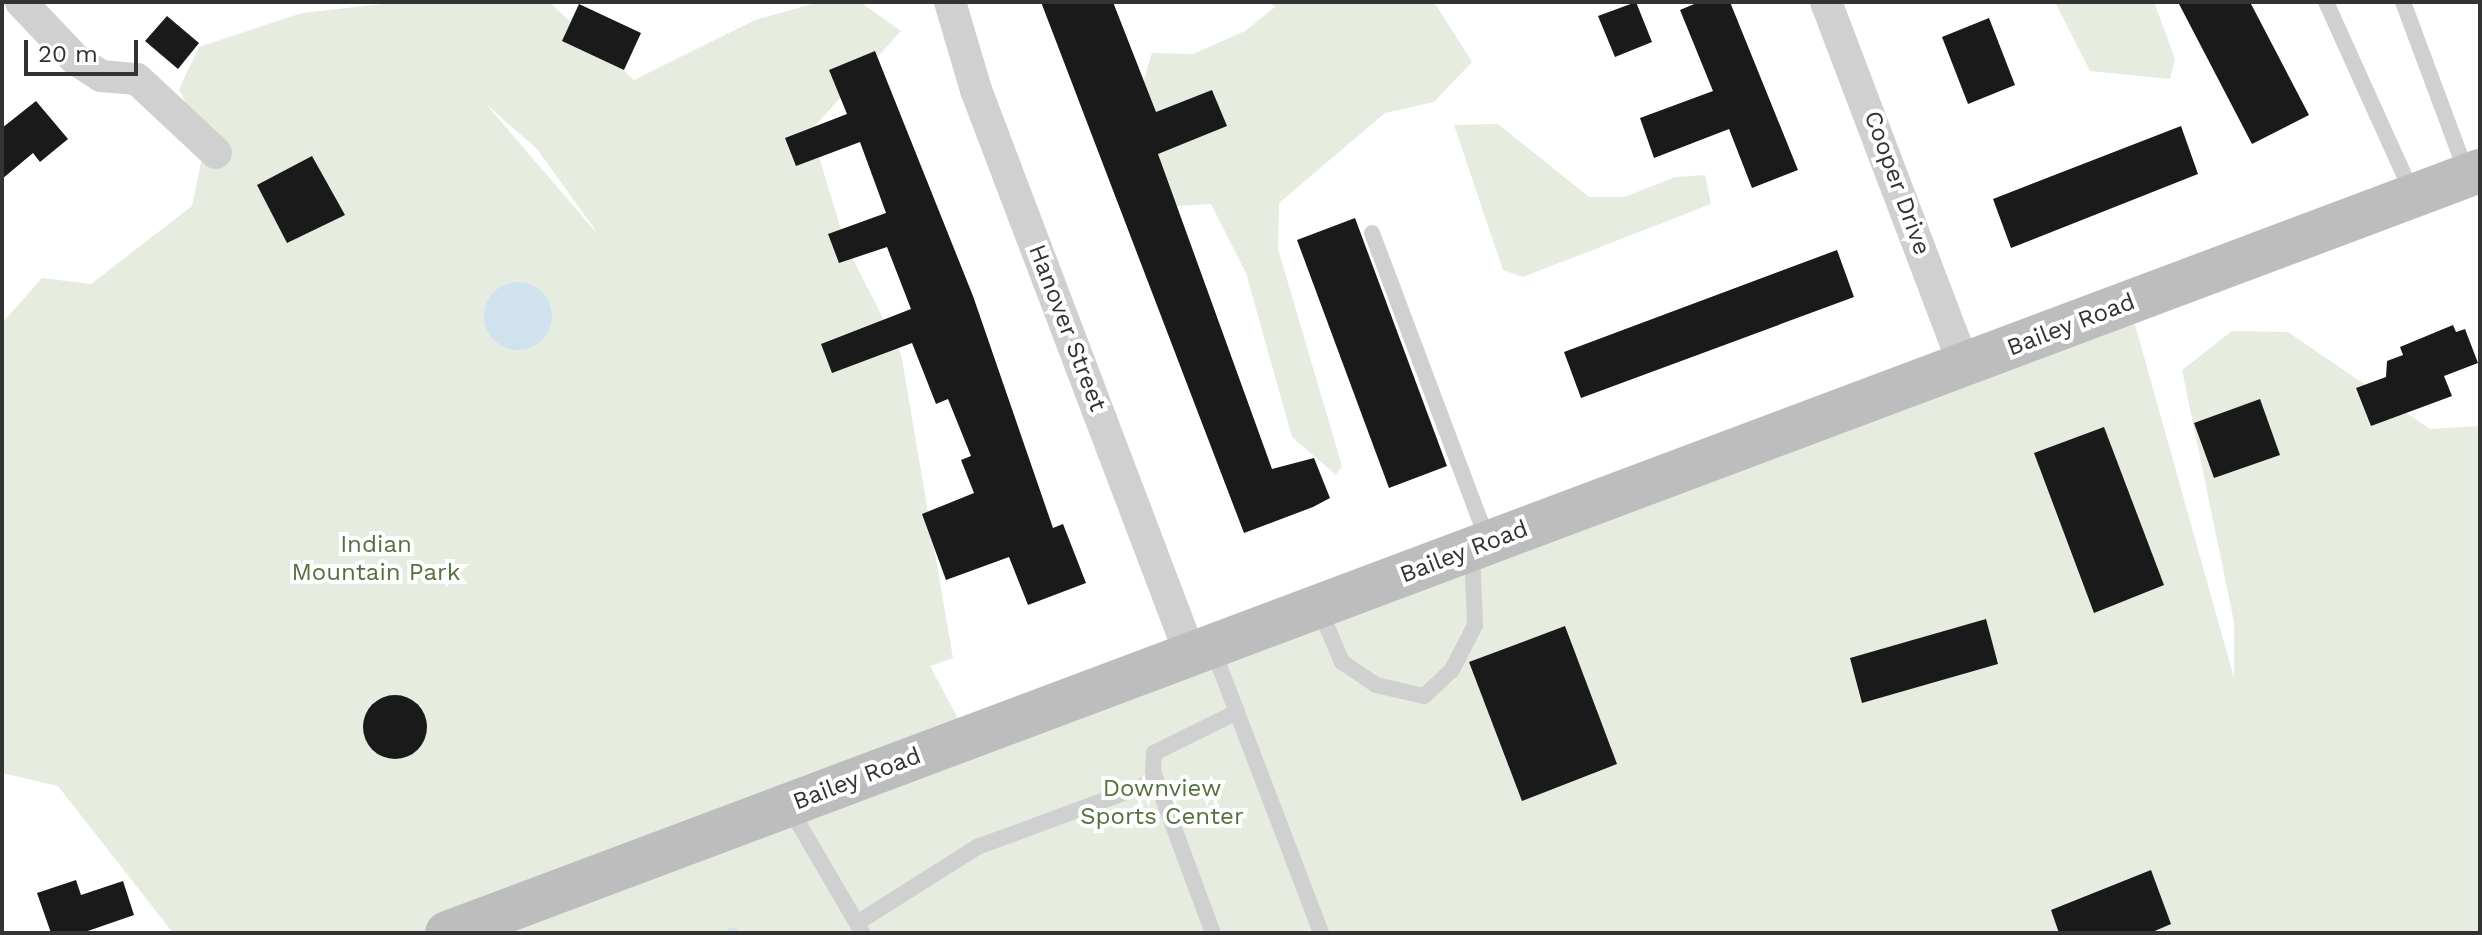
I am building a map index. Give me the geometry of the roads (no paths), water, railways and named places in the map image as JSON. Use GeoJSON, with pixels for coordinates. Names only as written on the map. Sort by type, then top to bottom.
{"type":"FeatureCollection","features":[{"type":"Feature","properties":{"kind":"street"},"geometry":{"type":"LineString","coordinates":[[21,2],[75,59],[101,76],[137,79],[216,153]]}},
{"type":"Feature","properties":{"kind":"street","name":"Hanover Street"},"geometry":{"type":"LineString","coordinates":[[950,2],[976,90],[1200,647]]}},
{"type":"Feature","properties":{"kind":"street","name":"Cooper Drive"},"geometry":{"type":"LineString","coordinates":[[1826,2],[1964,365]]}},
{"type":"Feature","properties":{"kind":"street","name":"Bailey Road"},"geometry":{"type":"LineString","coordinates":[[447,933],[1200,647],[1319,607],[2474,174]]}},
{"type":"Feature","properties":{"kind":"lane"},"geometry":{"type":"LineString","coordinates":[[2326,2],[2414,197]]}},
{"type":"Feature","properties":{"kind":"lane"},"geometry":{"type":"LineString","coordinates":[[2403,2],[2474,174]]}},
{"type":"Feature","properties":{"kind":"lane"},"geometry":{"type":"LineString","coordinates":[[1319,607],[1342,662],[1376,685],[1424,696],[1452,670],[1475,625],[1480,546],[1372,233]]}},
{"type":"Feature","properties":{"kind":"lane"},"geometry":{"type":"LineString","coordinates":[[1200,647],[1237,712],[1321,933]]}},
{"type":"Feature","properties":{"kind":"lane"},"geometry":{"type":"LineString","coordinates":[[1213,933],[1156,781],[1154,753],[1237,712]]}},
{"type":"Feature","properties":{"kind":"lane"},"geometry":{"type":"LineString","coordinates":[[789,805],[860,928],[977,847],[1156,781]]}},
{"type":"Feature","properties":{"kind":"water"},"geometry":{"type":"Polygon","coordinates":[[[511,282],[525,282],[537,287],[547,297],[552,316],[547,335],[537,345],[525,350],[511,350],[499,345],[489,335],[484,323],[484,309],[489,297],[499,287],[511,282]]]}},
{"type":"Feature","properties":{"kind":"park label","name":"Indian Mountain Park"},"geometry":{"type":"Point","coordinates":[376,559]}},
{"type":"Feature","properties":{"kind":"park label","name":"Downview Sports Center"},"geometry":{"type":"Point","coordinates":[1162,803]}}]}
